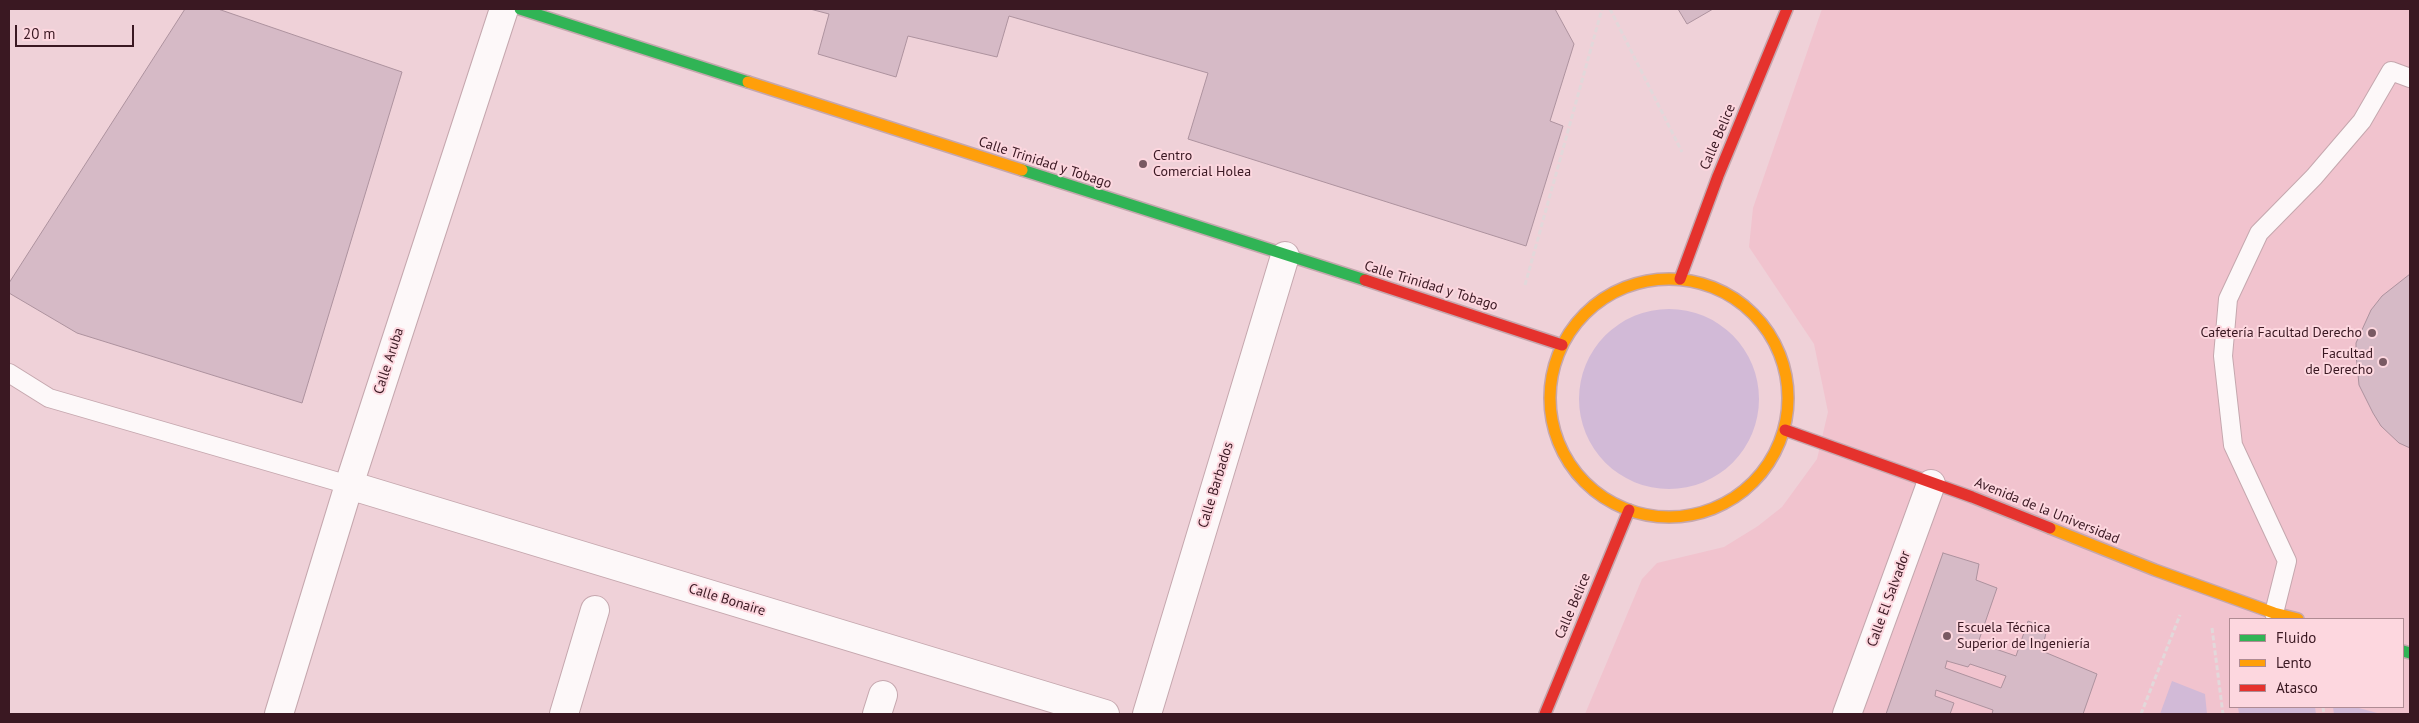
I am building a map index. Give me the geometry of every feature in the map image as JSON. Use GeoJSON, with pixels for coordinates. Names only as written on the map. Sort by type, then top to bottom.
{"type":"FeatureCollection","features":[{"type":"Feature","properties":{"kind":"street","name":"Calle Aruba"},"geometry":{"type":"LineString","coordinates":[[280,714],[349,485],[504,9]]}},
{"type":"Feature","properties":{"kind":"street","name":"Calle Trinidad y Tobago"},"geometry":{"type":"LineString","coordinates":[[520,9],[1285,256],[1522,330],[1562,345]]}},
{"type":"Feature","properties":{"kind":"street","name":"Calle Belice"},"geometry":{"type":"LineString","coordinates":[[1680,279],[1718,176],[1787,9]]}},
{"type":"Feature","properties":{"kind":"street","name":"Calle Barbados"},"geometry":{"type":"LineString","coordinates":[[1148,714],[1285,256]]}},
{"type":"Feature","properties":{"kind":"street"},"geometry":{"type":"LineString","coordinates":[[1680,279],[1697,281],[1729,294],[1756,316],[1767,329],[1776,345],[1787,378],[1788,404],[1785,430],[1779,445],[1762,473],[1752,485],[1724,504],[1694,515],[1678,517],[1645,515],[1609,501],[1576,472],[1558,439],[1550,410],[1550,388],[1554,366],[1562,345],[1582,316],[1610,294],[1644,281],[1680,279]]}},
{"type":"Feature","properties":{"kind":"street","name":"Avenida de la Universidad"},"geometry":{"type":"LineString","coordinates":[[1785,430],[1931,484],[1972,497],[2154,570],[2274,613],[2294,618]]}},
{"type":"Feature","properties":{"kind":"street","name":"Calle El Salvador"},"geometry":{"type":"LineString","coordinates":[[1847,714],[1931,484]]}},
{"type":"Feature","properties":{"kind":"street","name":"Calle Bonaire"},"geometry":{"type":"LineString","coordinates":[[349,485],[1105,714]]}},
{"type":"Feature","properties":{"kind":"street","name":"Calle Belice"},"geometry":{"type":"LineString","coordinates":[[1545,714],[1630,510]]}},
{"type":"Feature","properties":{"kind":"street"},"geometry":{"type":"LineString","coordinates":[[564,714],[595,610]]}},
{"type":"Feature","properties":{"kind":"lane"},"geometry":{"type":"LineString","coordinates":[[2274,613],[2286,560],[2233,445],[2223,356],[2228,300],[2259,233],[2314,177],[2362,121],[2391,71],[2410,78]]}},
{"type":"Feature","properties":{"kind":"lane"},"geometry":{"type":"LineString","coordinates":[[9,373],[49,398],[349,485]]}},
{"type":"Feature","properties":{"kind":"path"},"geometry":{"type":"LineString","coordinates":[[1525,285],[1602,9]]}},
{"type":"Feature","properties":{"kind":"path"},"geometry":{"type":"LineString","coordinates":[[1610,9],[1682,152]]}},
{"type":"Feature","properties":{"kind":"path"},"geometry":{"type":"LineString","coordinates":[[2141,714],[2181,611]]}},
{"type":"Feature","properties":{"kind":"path"},"geometry":{"type":"LineString","coordinates":[[2211,622],[2223,714]]}},
{"type":"Feature","properties":{"kind":"shaded area"},"geometry":{"type":"Polygon","coordinates":[[[1822,9],[2410,9],[2410,714],[1585,714],[1642,579],[1657,563],[1724,547],[1758,526],[1782,507],[1817,459],[1828,412],[1814,344],[1749,247],[1753,208],[1822,9]]]}},
{"type":"Feature","properties":{"kind":"shaded area"},"geometry":{"type":"Polygon","coordinates":[[[1669,309],[1703,316],[1726,330],[1738,342],[1748,357],[1755,373],[1759,399],[1752,433],[1738,456],[1726,468],[1711,478],[1695,485],[1669,489],[1635,482],[1612,468],[1600,456],[1590,441],[1583,425],[1579,399],[1586,365],[1600,342],[1612,330],[1627,320],[1643,313],[1669,309]]]}},
{"type":"Feature","properties":{"kind":"shaded area"},"geometry":{"type":"Polygon","coordinates":[[[2172,681],[2205,694],[2207,714],[2160,714],[2172,681]]]}},
{"type":"Feature","properties":{"kind":"shaded area"},"geometry":{"type":"Polygon","coordinates":[[[2238,708],[2315,708],[2316,714],[2239,714],[2238,708]]]}},
{"type":"Feature","properties":{"kind":"shaded area"},"geometry":{"type":"Polygon","coordinates":[[[2333,708],[2359,708],[2381,714],[2334,714],[2333,708]]]}},
{"type":"Feature","properties":{"kind":"building"},"geometry":{"type":"Polygon","coordinates":[[[185,9],[218,9],[402,72],[302,403],[77,333],[9,293],[9,283],[185,9]]]}},
{"type":"Feature","properties":{"kind":"building"},"geometry":{"type":"Polygon","coordinates":[[[810,9],[1555,9],[1574,44],[1550,121],[1563,126],[1526,246],[1188,139],[1208,73],[1009,16],[997,57],[908,36],[896,77],[818,54],[829,14],[810,9]]]}},
{"type":"Feature","properties":{"kind":"building"},"geometry":{"type":"Polygon","coordinates":[[[1678,9],[1713,9],[1687,24],[1678,9]]]}},
{"type":"Feature","properties":{"kind":"building","name":"Facultad de Derecho"},"geometry":{"type":"Polygon","coordinates":[[[2410,274],[2410,448],[2399,443],[2381,426],[2373,413],[2359,385],[2356,343],[2371,310],[2382,296],[2410,274]]]}},
{"type":"Feature","properties":{"kind":"building","name":"Escuela Técnica Superior de Ingeniería"},"geometry":{"type":"Polygon","coordinates":[[[1943,553],[1979,564],[1976,580],[1997,588],[1978,643],[2016,656],[2028,621],[2047,628],[2042,651],[2097,674],[2083,714],[1992,714],[1993,710],[1936,690],[1935,696],[1954,703],[1950,714],[1886,714],[1943,553]],[[1947,661],[1945,668],[2001,688],[2006,676],[1970,664],[1968,667],[1947,661]]]}},
{"type":"Feature","properties":{"kind":"traffic: fast"},"geometry":{"type":"LineString","coordinates":[[520,9],[748,82]]}},
{"type":"Feature","properties":{"kind":"traffic: fast"},"geometry":{"type":"LineString","coordinates":[[1022,170],[1365,280]]}},
{"type":"Feature","properties":{"kind":"traffic: fast"},"geometry":{"type":"LineString","coordinates":[[2404,651],[2410,653]]}},
{"type":"Feature","properties":{"kind":"traffic: slow"},"geometry":{"type":"LineString","coordinates":[[748,82],[1022,170]]}},
{"type":"Feature","properties":{"kind":"traffic: slow"},"geometry":{"type":"LineString","coordinates":[[1657,279],[1681,279],[1704,284],[1725,293],[1745,306],[1761,322],[1774,342],[1783,363],[1788,386],[1788,398],[1786,421],[1779,444],[1761,474],[1745,490],[1725,503],[1704,512],[1681,517],[1657,517],[1634,512],[1613,503],[1593,490],[1577,474],[1564,454],[1555,433],[1550,410],[1550,386],[1555,363],[1564,342],[1577,322],[1593,306],[1613,293],[1634,284],[1657,279]]}},
{"type":"Feature","properties":{"kind":"traffic: slow"},"geometry":{"type":"LineString","coordinates":[[2050,528],[2155,570],[2274,613],[2294,618]]}},
{"type":"Feature","properties":{"kind":"traffic: jam"},"geometry":{"type":"LineString","coordinates":[[1680,279],[1718,176],[1787,9]]}},
{"type":"Feature","properties":{"kind":"traffic: jam"},"geometry":{"type":"LineString","coordinates":[[1365,280],[1562,345]]}},
{"type":"Feature","properties":{"kind":"traffic: jam"},"geometry":{"type":"LineString","coordinates":[[1785,430],[1972,497],[2050,528]]}},
{"type":"Feature","properties":{"kind":"traffic: jam"},"geometry":{"type":"LineString","coordinates":[[1545,714],[1629,510]]}},
{"type":"Feature","properties":{"kind":"place","name":"Centro Comercial Holea"},"geometry":{"type":"Point","coordinates":[1143,164]}},
{"type":"Feature","properties":{"kind":"place","name":"Cafetería Facultad Derecho"},"geometry":{"type":"Point","coordinates":[2372,333]}},
{"type":"Feature","properties":{"kind":"place","name":"Facultad de Derecho"},"geometry":{"type":"Point","coordinates":[2383,362]}},
{"type":"Feature","properties":{"kind":"place","name":"Escuela Técnica Superior de Ingeniería"},"geometry":{"type":"Point","coordinates":[1947,636]}}]}
